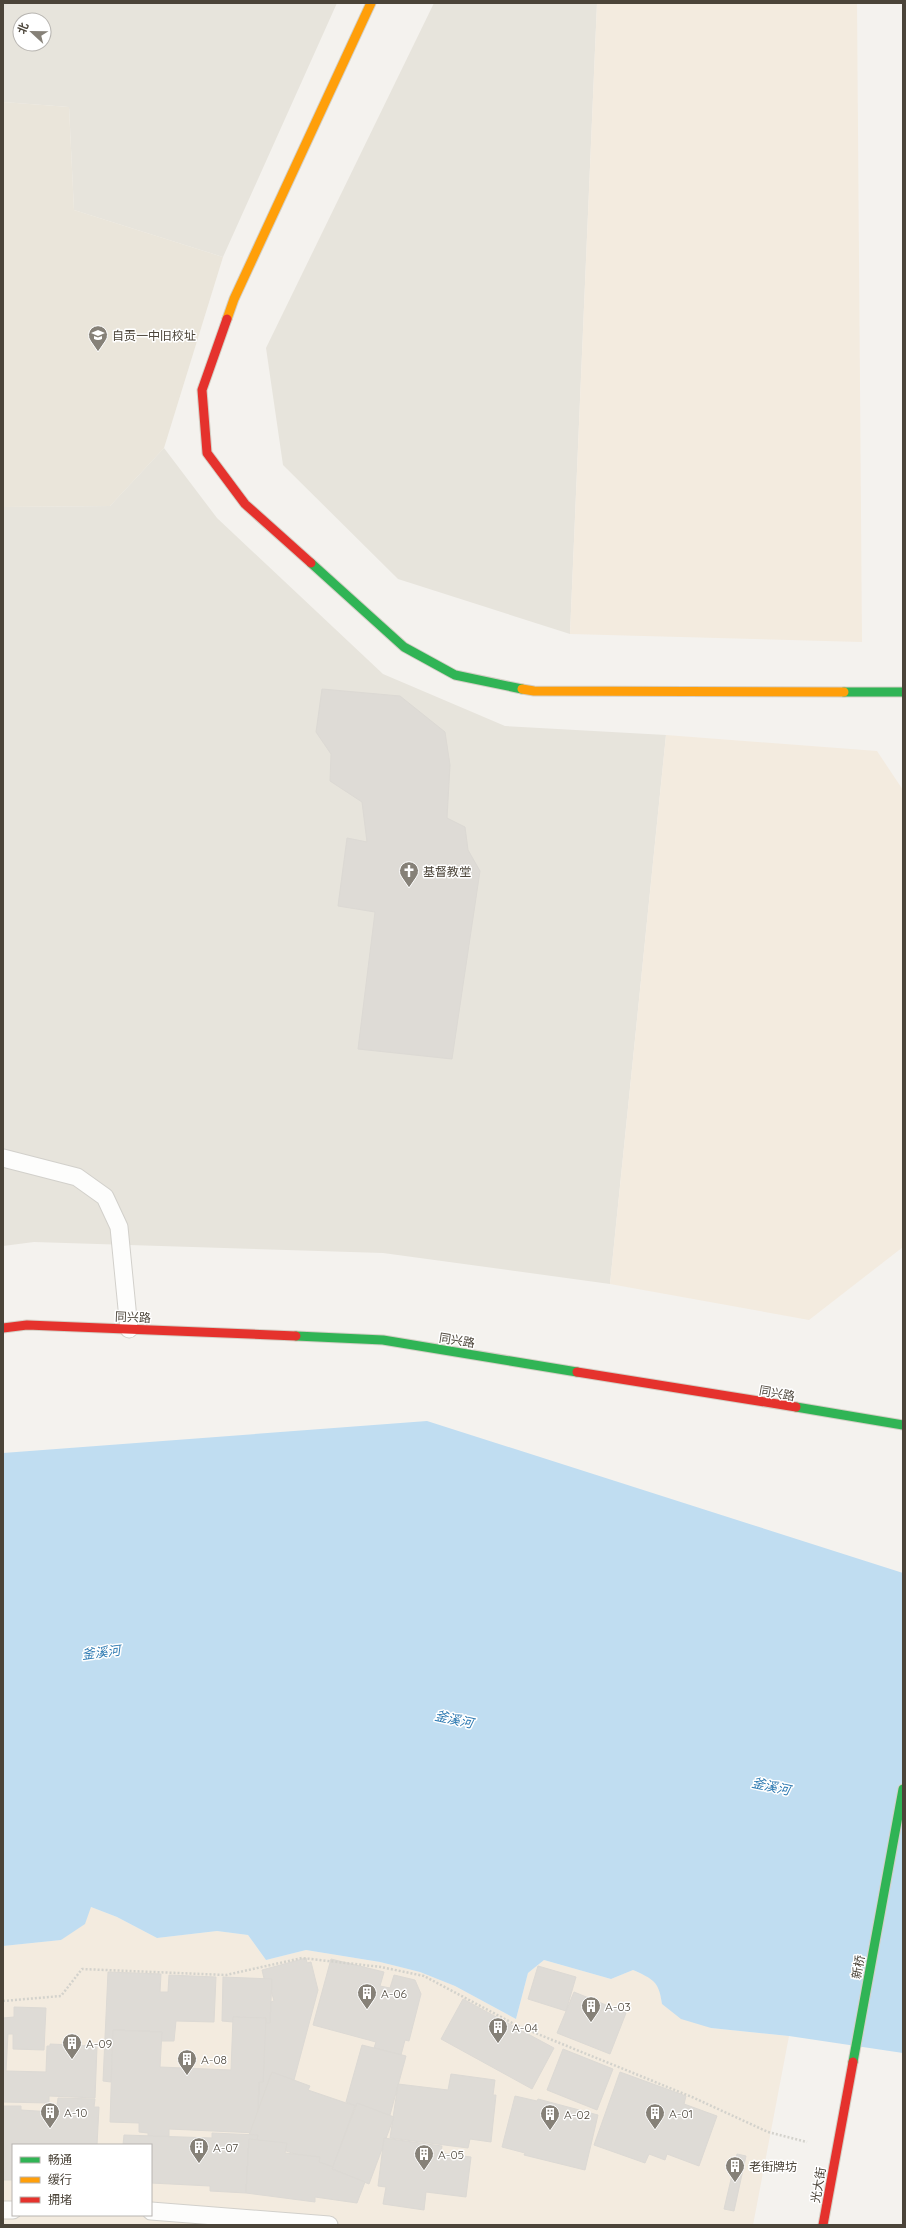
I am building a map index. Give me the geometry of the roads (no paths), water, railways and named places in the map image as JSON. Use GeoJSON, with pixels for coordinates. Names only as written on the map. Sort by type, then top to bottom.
{"type":"FeatureCollection","features":[{"type":"Feature","properties":{"kind":"main road"},"geometry":{"type":"LineString","coordinates":[[371,3],[234,299],[202,390],[207,453],[245,504],[404,647],[455,675],[534,691],[903,692]]}},
{"type":"Feature","properties":{"kind":"main road","name":"同兴路"},"geometry":{"type":"LineString","coordinates":[[3,1328],[27,1325],[383,1340],[903,1425]]}},
{"type":"Feature","properties":{"kind":"main road","name":"新桥"},"geometry":{"type":"LineString","coordinates":[[837,2150],[903,1789]]}},
{"type":"Feature","properties":{"kind":"main road","name":"光大街"},"geometry":{"type":"LineString","coordinates":[[823,2225],[837,2150]]}},
{"type":"Feature","properties":{"kind":"lane"},"geometry":{"type":"LineString","coordinates":[[3,1158],[77,1177],[105,1197],[119,1227],[129,1329]]}},
{"type":"Feature","properties":{"kind":"lane"},"geometry":{"type":"LineString","coordinates":[[152,2211],[329,2225]]}},
{"type":"Feature","properties":{"kind":"water","name":"釜溪河"},"geometry":{"type":"Polygon","coordinates":[[[427,1421],[903,1573],[903,2053],[789,2036],[711,2028],[681,2019],[662,2004],[659,1990],[654,1982],[646,1976],[633,1970],[611,1979],[544,1960],[528,1973],[516,2019],[455,1986],[420,1972],[380,1962],[306,1950],[266,1960],[248,1935],[217,1931],[157,1938],[117,1917],[91,1907],[85,1924],[61,1940],[3,1946],[3,1453],[427,1421]]]}},
{"type":"Feature","properties":{"kind":"place","name":"自贡一中旧校址"},"geometry":{"type":"Point","coordinates":[98,352]}},
{"type":"Feature","properties":{"kind":"place","name":"基督教堂"},"geometry":{"type":"Point","coordinates":[409,888]}},
{"type":"Feature","properties":{"kind":"place","name":"A-06"},"geometry":{"type":"Point","coordinates":[367,2010]}},
{"type":"Feature","properties":{"kind":"place","name":"A-03"},"geometry":{"type":"Point","coordinates":[591,2023]}},
{"type":"Feature","properties":{"kind":"place","name":"A-04"},"geometry":{"type":"Point","coordinates":[498,2044]}},
{"type":"Feature","properties":{"kind":"place","name":"A-09"},"geometry":{"type":"Point","coordinates":[72,2060]}},
{"type":"Feature","properties":{"kind":"place","name":"A-08"},"geometry":{"type":"Point","coordinates":[187,2076]}},
{"type":"Feature","properties":{"kind":"place","name":"A-10"},"geometry":{"type":"Point","coordinates":[50,2129]}},
{"type":"Feature","properties":{"kind":"place","name":"A-01"},"geometry":{"type":"Point","coordinates":[655,2130]}},
{"type":"Feature","properties":{"kind":"place","name":"A-02"},"geometry":{"type":"Point","coordinates":[550,2131]}},
{"type":"Feature","properties":{"kind":"place","name":"A-07"},"geometry":{"type":"Point","coordinates":[199,2164]}},
{"type":"Feature","properties":{"kind":"place","name":"A-05"},"geometry":{"type":"Point","coordinates":[424,2171]}},
{"type":"Feature","properties":{"kind":"place","name":"老街牌坊"},"geometry":{"type":"Point","coordinates":[735,2183]}}]}
